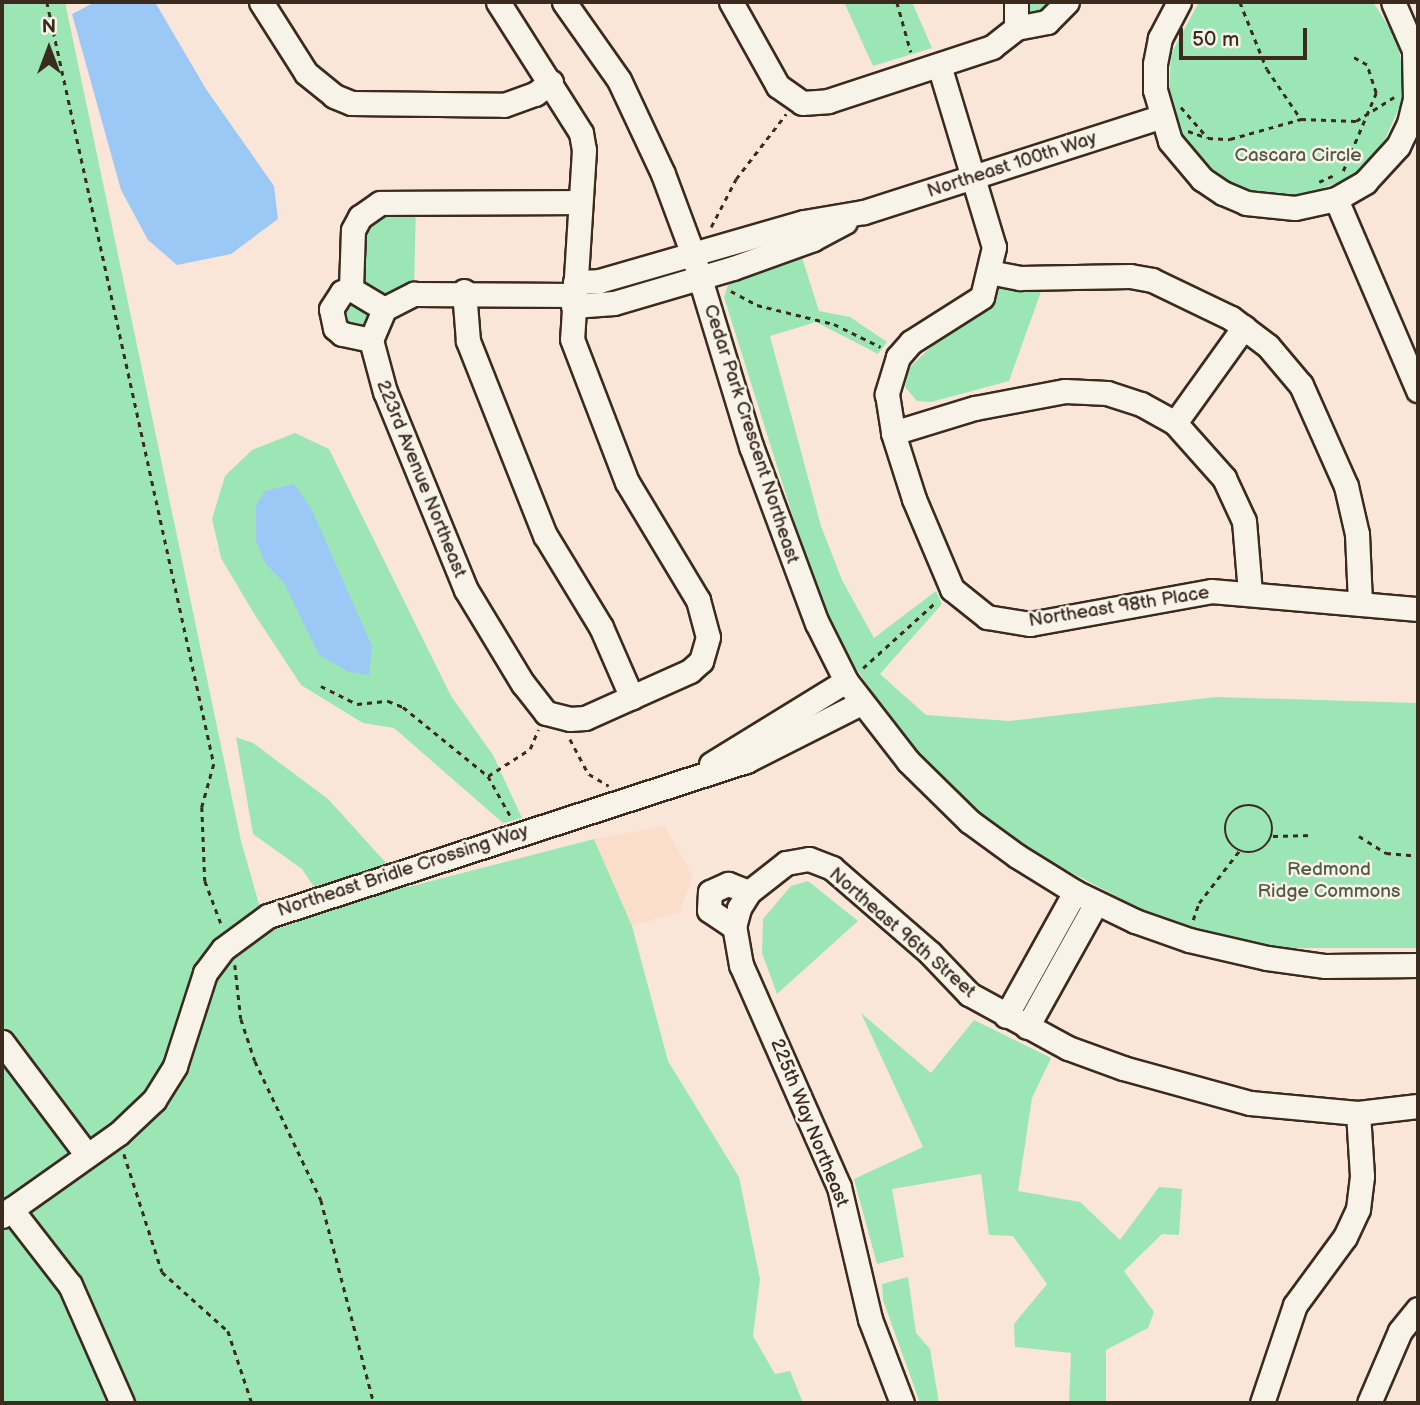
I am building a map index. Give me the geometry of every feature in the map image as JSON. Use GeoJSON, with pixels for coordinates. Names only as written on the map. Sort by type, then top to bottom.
{"type":"FeatureCollection","features":[{"type":"Feature","properties":{"kind":"street"},"geometry":{"type":"LineString","coordinates":[[498,2],[581,133],[572,338],[627,482],[698,600],[705,620],[707,648],[691,671],[584,718],[556,716]]}},
{"type":"Feature","properties":{"kind":"street","name":"Cedar Park Crescent Northeast"},"geometry":{"type":"LineString","coordinates":[[564,2],[619,80],[663,174],[692,252],[785,544],[854,674],[861,703],[908,761],[969,821],[1075,892],[1096,903],[1189,940],[1241,954],[1325,966],[1418,965]]}},
{"type":"Feature","properties":{"kind":"street"},"geometry":{"type":"LineString","coordinates":[[731,2],[778,86],[799,101],[828,101],[992,47],[1016,28],[1047,22],[1067,2]]}},
{"type":"Feature","properties":{"kind":"street"},"geometry":{"type":"LineString","coordinates":[[1016,2],[1016,28]]}},
{"type":"Feature","properties":{"kind":"street"},"geometry":{"type":"LineString","coordinates":[[1179,2],[1160,38],[1155,64],[1184,162],[1223,193],[1270,208],[1295,208],[1383,165],[1409,123],[1415,99],[1414,50],[1393,2]]}},
{"type":"Feature","properties":{"kind":"street"},"geometry":{"type":"LineString","coordinates":[[271,5],[306,73],[334,96],[351,103],[504,105],[535,94],[551,82]]}},
{"type":"Feature","properties":{"kind":"street"},"geometry":{"type":"LineString","coordinates":[[932,68],[975,177],[994,247],[982,297],[972,306],[925,332],[898,358],[887,394],[893,433],[975,408],[1065,391],[1107,393],[1175,423],[1224,478],[1244,522],[1250,593]]}},
{"type":"Feature","properties":{"kind":"street","name":"Northeast 100th Way"},"geometry":{"type":"LineString","coordinates":[[574,294],[599,281],[692,252],[803,222],[864,212],[975,177],[1168,109]]}},
{"type":"Feature","properties":{"kind":"street"},"geometry":{"type":"LineString","coordinates":[[1338,189],[1418,390]]}},
{"type":"Feature","properties":{"kind":"street"},"geometry":{"type":"LineString","coordinates":[[351,289],[353,230],[360,217],[380,203],[579,202]]}},
{"type":"Feature","properties":{"kind":"street","name":"Northeast 100th Way"},"geometry":{"type":"LineString","coordinates":[[384,309],[414,294],[464,291],[574,294],[614,303],[813,239],[864,212]]}},
{"type":"Feature","properties":{"kind":"street"},"geometry":{"type":"LineString","coordinates":[[989,272],[1020,278],[1130,276],[1152,280],[1180,290],[1244,327],[1268,346],[1301,385],[1346,486],[1357,534],[1360,604]]}},
{"type":"Feature","properties":{"kind":"street"},"geometry":{"type":"LineString","coordinates":[[351,289],[384,309],[370,340],[342,334],[331,320],[335,299],[351,289]]}},
{"type":"Feature","properties":{"kind":"street"},"geometry":{"type":"LineString","coordinates":[[464,291],[468,341],[545,535],[601,627],[632,698]]}},
{"type":"Feature","properties":{"kind":"street"},"geometry":{"type":"LineString","coordinates":[[1175,423],[1244,327]]}},
{"type":"Feature","properties":{"kind":"street","name":"223rd Avenue Northeast"},"geometry":{"type":"LineString","coordinates":[[370,340],[385,392],[446,549],[502,652],[556,716]]}},
{"type":"Feature","properties":{"kind":"street","name":"Northeast 98th Place"},"geometry":{"type":"LineString","coordinates":[[893,433],[914,499],[948,581],[965,601],[987,617],[1030,624],[1165,598],[1212,592],[1250,593],[1418,609]]}},
{"type":"Feature","properties":{"kind":"street","name":"Northeast Bridle Crossing Way"},"geometry":{"type":"LineString","coordinates":[[694,776],[854,674]]}},
{"type":"Feature","properties":{"kind":"street","name":"Northeast Bridle Crossing Way"},"geometry":{"type":"LineString","coordinates":[[6,1212],[132,1121],[166,1083],[205,974],[230,943],[268,916],[615,805],[783,746],[861,703]]}},
{"type":"Feature","properties":{"kind":"street","name":"Northeast 96th Street"},"geometry":{"type":"LineString","coordinates":[[749,892],[786,863],[809,859],[832,868],[930,953],[969,994],[1027,1027],[1122,1068],[1212,1094],[1278,1107],[1358,1113],[1418,1106]]}},
{"type":"Feature","properties":{"kind":"street"},"geometry":{"type":"LineString","coordinates":[[728,884],[749,892],[734,927],[709,910],[710,892],[728,884]]}},
{"type":"Feature","properties":{"kind":"street"},"geometry":{"type":"LineString","coordinates":[[1006,1016],[1075,892]]}},
{"type":"Feature","properties":{"kind":"street"},"geometry":{"type":"LineString","coordinates":[[1027,1027],[1096,903]]}},
{"type":"Feature","properties":{"kind":"street","name":"225th Way Northeast"},"geometry":{"type":"LineString","coordinates":[[734,927],[741,965],[839,1187],[870,1319],[902,1403]]}},
{"type":"Feature","properties":{"kind":"street"},"geometry":{"type":"LineString","coordinates":[[2,1042],[86,1154]]}},
{"type":"Feature","properties":{"kind":"street"},"geometry":{"type":"LineString","coordinates":[[1262,1403],[1295,1305],[1345,1237],[1358,1209],[1362,1176],[1358,1113]]}},
{"type":"Feature","properties":{"kind":"street"},"geometry":{"type":"LineString","coordinates":[[6,1212],[70,1285],[122,1403]]}},
{"type":"Feature","properties":{"kind":"street"},"geometry":{"type":"LineString","coordinates":[[1369,1403],[1400,1331],[1418,1309]]}},
{"type":"Feature","properties":{"kind":"path"},"geometry":{"type":"LineString","coordinates":[[47,2],[214,764],[202,807],[205,881],[230,943],[241,1019],[255,1061],[317,1188],[374,1403]]}},
{"type":"Feature","properties":{"kind":"path"},"geometry":{"type":"LineString","coordinates":[[897,2],[907,47],[932,68]]}},
{"type":"Feature","properties":{"kind":"path"},"geometry":{"type":"LineString","coordinates":[[1241,2],[1266,69],[1301,119]]}},
{"type":"Feature","properties":{"kind":"path"},"geometry":{"type":"LineString","coordinates":[[1338,189],[1369,113],[1376,84],[1367,65],[1351,56]]}},
{"type":"Feature","properties":{"kind":"path"},"geometry":{"type":"LineString","coordinates":[[1184,130],[1208,138],[1251,135],[1301,119],[1356,121],[1404,94]]}},
{"type":"Feature","properties":{"kind":"path"},"geometry":{"type":"LineString","coordinates":[[692,252],[736,179],[799,101]]}},
{"type":"Feature","properties":{"kind":"path"},"geometry":{"type":"LineString","coordinates":[[1168,109],[1208,138]]}},
{"type":"Feature","properties":{"kind":"path"},"geometry":{"type":"LineString","coordinates":[[731,292],[757,305],[835,324],[884,349]]}},
{"type":"Feature","properties":{"kind":"path"},"geometry":{"type":"LineString","coordinates":[[854,674],[941,598]]}},
{"type":"Feature","properties":{"kind":"path"},"geometry":{"type":"LineString","coordinates":[[321,686],[357,704],[388,701],[403,707],[488,776],[514,823]]}},
{"type":"Feature","properties":{"kind":"path"},"geometry":{"type":"LineString","coordinates":[[488,776],[530,749],[556,716],[589,774],[610,786],[615,805]]}},
{"type":"Feature","properties":{"kind":"path"},"geometry":{"type":"LineString","coordinates":[[1273,836],[1269,813],[1256,805],[1240,806],[1225,825],[1228,842],[1239,851],[1257,852],[1273,836],[1313,835]]}},
{"type":"Feature","properties":{"kind":"path"},"geometry":{"type":"LineString","coordinates":[[1359,836],[1386,853],[1418,856]]}},
{"type":"Feature","properties":{"kind":"path"},"geometry":{"type":"LineString","coordinates":[[1193,920],[1199,903],[1239,851]]}},
{"type":"Feature","properties":{"kind":"path"},"geometry":{"type":"LineString","coordinates":[[124,1153],[162,1272],[228,1331],[252,1403]]}},
{"type":"Feature","properties":{"kind":"shaded area"},"geometry":{"type":"Polygon","coordinates":[[[665,826],[693,877],[679,912],[632,926],[594,839],[665,826]]]}},
{"type":"Feature","properties":{"kind":"green space"},"geometry":{"type":"Polygon","coordinates":[[[2,2],[65,2],[241,841],[267,932],[330,911],[302,869],[253,834],[236,737],[253,743],[328,799],[408,887],[594,839],[632,926],[668,1061],[739,1177],[760,1279],[753,1336],[775,1374],[790,1371],[803,1403],[2,1403],[2,2]]]}},
{"type":"Feature","properties":{"kind":"green space"},"geometry":{"type":"Polygon","coordinates":[[[844,2],[912,2],[932,48],[873,66],[844,2]]]}},
{"type":"Feature","properties":{"kind":"green space"},"geometry":{"type":"Polygon","coordinates":[[[1016,2],[1067,2],[1057,15],[1018,15],[1016,2]]]}},
{"type":"Feature","properties":{"kind":"green space","name":"Cascara Circle"},"geometry":{"type":"Polygon","coordinates":[[[1199,2],[1373,2],[1396,38],[1403,68],[1402,101],[1380,151],[1349,179],[1293,198],[1250,193],[1219,177],[1182,135],[1169,94],[1171,54],[1199,2]]]}},
{"type":"Feature","properties":{"kind":"green space"},"geometry":{"type":"Polygon","coordinates":[[[416,200],[414,294],[373,331],[342,334],[335,299],[360,217],[416,200]]]}},
{"type":"Feature","properties":{"kind":"green space","name":"Redmond Ridge Commons"},"geometry":{"type":"Polygon","coordinates":[[[799,248],[819,311],[850,317],[887,342],[878,354],[816,322],[770,336],[821,526],[842,580],[874,638],[936,591],[942,604],[880,674],[926,715],[1009,721],[1216,697],[1418,703],[1418,948],[1289,948],[1229,938],[1150,914],[1038,855],[974,807],[900,732],[848,657],[820,603],[724,297],[731,276],[799,248]]]}},
{"type":"Feature","properties":{"kind":"green space"},"geometry":{"type":"Polygon","coordinates":[[[1002,282],[1043,286],[1009,381],[931,402],[917,401],[905,387],[910,367],[932,346],[981,315],[1002,282]]]}},
{"type":"Feature","properties":{"kind":"green space"},"geometry":{"type":"Polygon","coordinates":[[[295,433],[329,449],[451,696],[493,755],[522,818],[503,823],[394,728],[363,723],[301,685],[221,558],[212,519],[225,476],[252,450],[295,433]]]}},
{"type":"Feature","properties":{"kind":"green space"},"geometry":{"type":"Polygon","coordinates":[[[808,881],[858,921],[777,994],[762,953],[763,919],[791,886],[808,881]]]}},
{"type":"Feature","properties":{"kind":"green space"},"geometry":{"type":"Polygon","coordinates":[[[861,1013],[931,1073],[974,1020],[1051,1058],[1032,1098],[1018,1191],[1080,1202],[1120,1240],[1159,1187],[1182,1189],[1179,1235],[1162,1234],[1124,1271],[1154,1312],[1148,1328],[1106,1350],[1106,1403],[1069,1403],[1071,1353],[1015,1347],[1014,1324],[1047,1284],[1013,1236],[989,1235],[981,1174],[892,1189],[904,1257],[877,1264],[854,1179],[923,1147],[861,1013]]]}},
{"type":"Feature","properties":{"kind":"green space"},"geometry":{"type":"Polygon","coordinates":[[[908,1277],[916,1333],[930,1349],[939,1403],[920,1403],[883,1300],[882,1284],[908,1277]]]}},
{"type":"Feature","properties":{"kind":"water"},"geometry":{"type":"Polygon","coordinates":[[[95,2],[155,2],[206,89],[274,186],[278,219],[231,254],[177,265],[148,240],[121,190],[72,14],[95,2]]]}},
{"type":"Feature","properties":{"kind":"water"},"geometry":{"type":"Polygon","coordinates":[[[294,484],[312,510],[372,646],[369,675],[349,672],[319,655],[284,583],[265,563],[256,541],[256,505],[265,491],[294,484]]]}}]}
